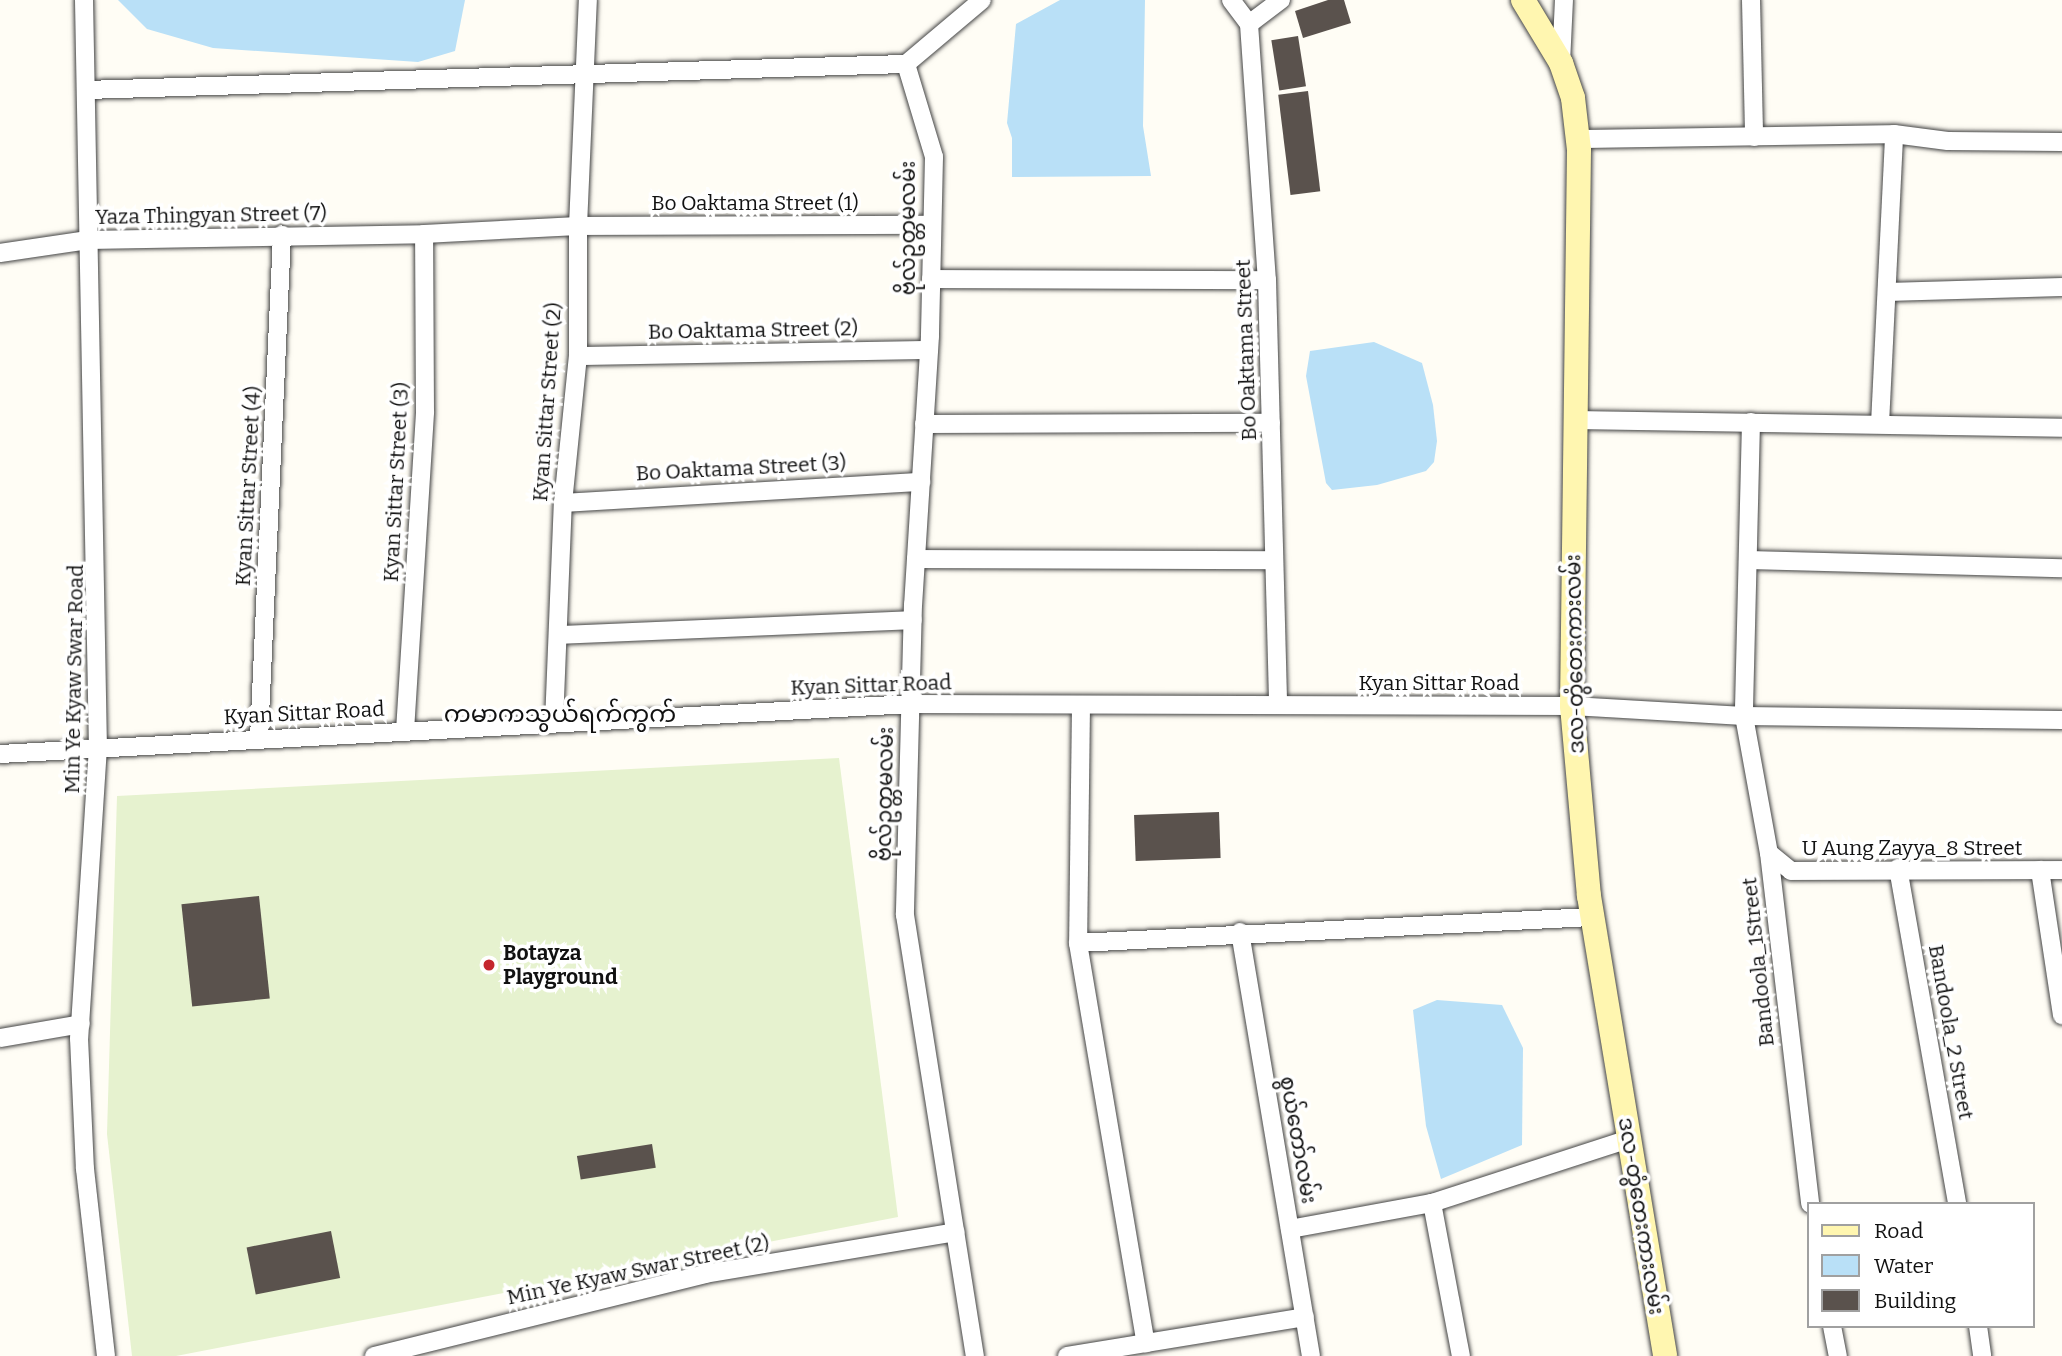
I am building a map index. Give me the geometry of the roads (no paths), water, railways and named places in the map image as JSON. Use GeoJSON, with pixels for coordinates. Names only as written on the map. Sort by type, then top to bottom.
{"type":"FeatureCollection","features":[{"type":"Feature","properties":{"kind":"main road","name":"ဒလ-တွံတေးကားလမ်း"},"geometry":{"type":"LineString","coordinates":[[1523,0],[1561,63],[1573,98],[1577,139],[1572,706],[1592,917],[1665,1356]]}},
{"type":"Feature","properties":{"kind":"street","name":"Min Ye Kyaw Swar Road"},"geometry":{"type":"LineString","coordinates":[[84,0],[98,747],[80,1024],[85,1169],[106,1356]]}},
{"type":"Feature","properties":{"kind":"street","name":"Kyan Sittar Street (2)"},"geometry":{"type":"LineString","coordinates":[[554,723],[563,503],[578,356],[578,226],[588,0]]}},
{"type":"Feature","properties":{"kind":"street"},"geometry":{"type":"LineString","coordinates":[[86,90],[906,64],[982,0]]}},
{"type":"Feature","properties":{"kind":"street"},"geometry":{"type":"LineString","coordinates":[[1231,0],[1248,24],[1281,0]]}},
{"type":"Feature","properties":{"kind":"street"},"geometry":{"type":"LineString","coordinates":[[1561,63],[1564,0]]}},
{"type":"Feature","properties":{"kind":"street"},"geometry":{"type":"LineString","coordinates":[[1751,0],[1754,137]]}},
{"type":"Feature","properties":{"kind":"street","name":"Bo Oaktama Street"},"geometry":{"type":"LineString","coordinates":[[1248,24],[1267,280],[1278,705]]}},
{"type":"Feature","properties":{"kind":"street","name":"ဗိုလ်ဥတ္တမလမ်း"},"geometry":{"type":"LineString","coordinates":[[906,64],[934,157],[929,350],[913,621],[905,915],[975,1356]]}},
{"type":"Feature","properties":{"kind":"street"},"geometry":{"type":"LineString","coordinates":[[1880,424],[1894,134]]}},
{"type":"Feature","properties":{"kind":"street"},"geometry":{"type":"LineString","coordinates":[[1577,139],[1894,134],[1948,141],[2062,142]]}},
{"type":"Feature","properties":{"kind":"street","name":"Bo Oaktama Street (1)"},"geometry":{"type":"LineString","coordinates":[[424,234],[578,226],[932,225]]}},
{"type":"Feature","properties":{"kind":"street","name":"Yaza Thingyan Street (7)"},"geometry":{"type":"LineString","coordinates":[[0,253],[88,240],[424,234]]}},
{"type":"Feature","properties":{"kind":"street","name":"Kyan Sittar Street (3)"},"geometry":{"type":"LineString","coordinates":[[405,731],[425,412],[424,234]]}},
{"type":"Feature","properties":{"kind":"street","name":"Kyan Sittar Street (4)"},"geometry":{"type":"LineString","coordinates":[[259,738],[282,235]]}},
{"type":"Feature","properties":{"kind":"street"},"geometry":{"type":"LineString","coordinates":[[931,279],[1267,280]]}},
{"type":"Feature","properties":{"kind":"street"},"geometry":{"type":"LineString","coordinates":[[1887,292],[2062,287]]}},
{"type":"Feature","properties":{"kind":"street","name":"Bo Oaktama Street (2)"},"geometry":{"type":"LineString","coordinates":[[578,356],[929,350]]}},
{"type":"Feature","properties":{"kind":"street"},"geometry":{"type":"LineString","coordinates":[[1575,420],[2062,428]]}},
{"type":"Feature","properties":{"kind":"street","name":"Bandoola_1Street"},"geometry":{"type":"LineString","coordinates":[[1751,422],[1744,716],[1769,853],[1810,1202]]}},
{"type":"Feature","properties":{"kind":"street"},"geometry":{"type":"LineString","coordinates":[[924,424],[1271,423]]}},
{"type":"Feature","properties":{"kind":"street","name":"Bo Oaktama Street (3)"},"geometry":{"type":"LineString","coordinates":[[563,503],[921,482]]}},
{"type":"Feature","properties":{"kind":"street"},"geometry":{"type":"LineString","coordinates":[[916,559],[1275,560]]}},
{"type":"Feature","properties":{"kind":"street"},"geometry":{"type":"LineString","coordinates":[[1748,560],[2062,568]]}},
{"type":"Feature","properties":{"kind":"street"},"geometry":{"type":"LineString","coordinates":[[559,635],[913,621]]}},
{"type":"Feature","properties":{"kind":"street","name":"Kyan Sittar Road"},"geometry":{"type":"LineString","coordinates":[[0,754],[910,705],[1572,706],[1744,716],[2062,720]]}},
{"type":"Feature","properties":{"kind":"street"},"geometry":{"type":"LineString","coordinates":[[1081,705],[1078,943],[1146,1343]]}},
{"type":"Feature","properties":{"kind":"street","name":"U Aung Zayya_8 Street"},"geometry":{"type":"LineString","coordinates":[[1769,853],[1791,871],[1898,868],[2062,870]]}},
{"type":"Feature","properties":{"kind":"street","name":"Bandoola_2 Street"},"geometry":{"type":"LineString","coordinates":[[1898,868],[1958,1202]]}},
{"type":"Feature","properties":{"kind":"street"},"geometry":{"type":"LineString","coordinates":[[2040,870],[2062,1015]]}},
{"type":"Feature","properties":{"kind":"street"},"geometry":{"type":"LineString","coordinates":[[1078,943],[1240,932],[1592,917]]}},
{"type":"Feature","properties":{"kind":"street","name":"စွယ်တော်လမ်း"},"geometry":{"type":"LineString","coordinates":[[1240,932],[1311,1356]]}},
{"type":"Feature","properties":{"kind":"street"},"geometry":{"type":"LineString","coordinates":[[0,1038],[80,1024]]}},
{"type":"Feature","properties":{"kind":"street"},"geometry":{"type":"LineString","coordinates":[[1290,1229],[1432,1203],[1629,1139]]}},
{"type":"Feature","properties":{"kind":"street"},"geometry":{"type":"LineString","coordinates":[[1432,1203],[1461,1356]]}},
{"type":"Feature","properties":{"kind":"street","name":"Min Ye Kyaw Swar Street (2)"},"geometry":{"type":"LineString","coordinates":[[374,1356],[434,1348],[705,1274],[956,1232]]}},
{"type":"Feature","properties":{"kind":"street"},"geometry":{"type":"LineString","coordinates":[[1067,1356],[1305,1317]]}},
{"type":"Feature","properties":{"kind":"street"},"geometry":{"type":"LineString","coordinates":[[1832,1328],[1838,1356]]}},
{"type":"Feature","properties":{"kind":"street"},"geometry":{"type":"LineString","coordinates":[[1978,1328],[1982,1356]]}},
{"type":"Feature","properties":{"kind":"water"},"geometry":{"type":"Polygon","coordinates":[[[118,0],[465,0],[455,51],[418,62],[213,48],[147,29],[118,0]]]}},
{"type":"Feature","properties":{"kind":"water"},"geometry":{"type":"Polygon","coordinates":[[[1060,0],[1145,0],[1143,126],[1151,176],[1012,177],[1012,138],[1007,123],[1016,24],[1060,0]]]}},
{"type":"Feature","properties":{"kind":"water"},"geometry":{"type":"Polygon","coordinates":[[[1374,342],[1422,363],[1433,405],[1437,441],[1434,462],[1426,471],[1377,485],[1332,490],[1326,483],[1306,376],[1310,351],[1374,342]]]}},
{"type":"Feature","properties":{"kind":"water"},"geometry":{"type":"Polygon","coordinates":[[[1437,1000],[1502,1005],[1523,1048],[1522,1145],[1441,1179],[1426,1126],[1413,1010],[1437,1000]]]}},
{"type":"Feature","properties":{"kind":"place","name":"Botayza Playground"},"geometry":{"type":"Point","coordinates":[489,965]}},
{"type":"Feature","properties":{"kind":"district","name":"ကမာကသွယ်ရက်ကွက်"},"geometry":{"type":"Point","coordinates":[560,715]}}]}
